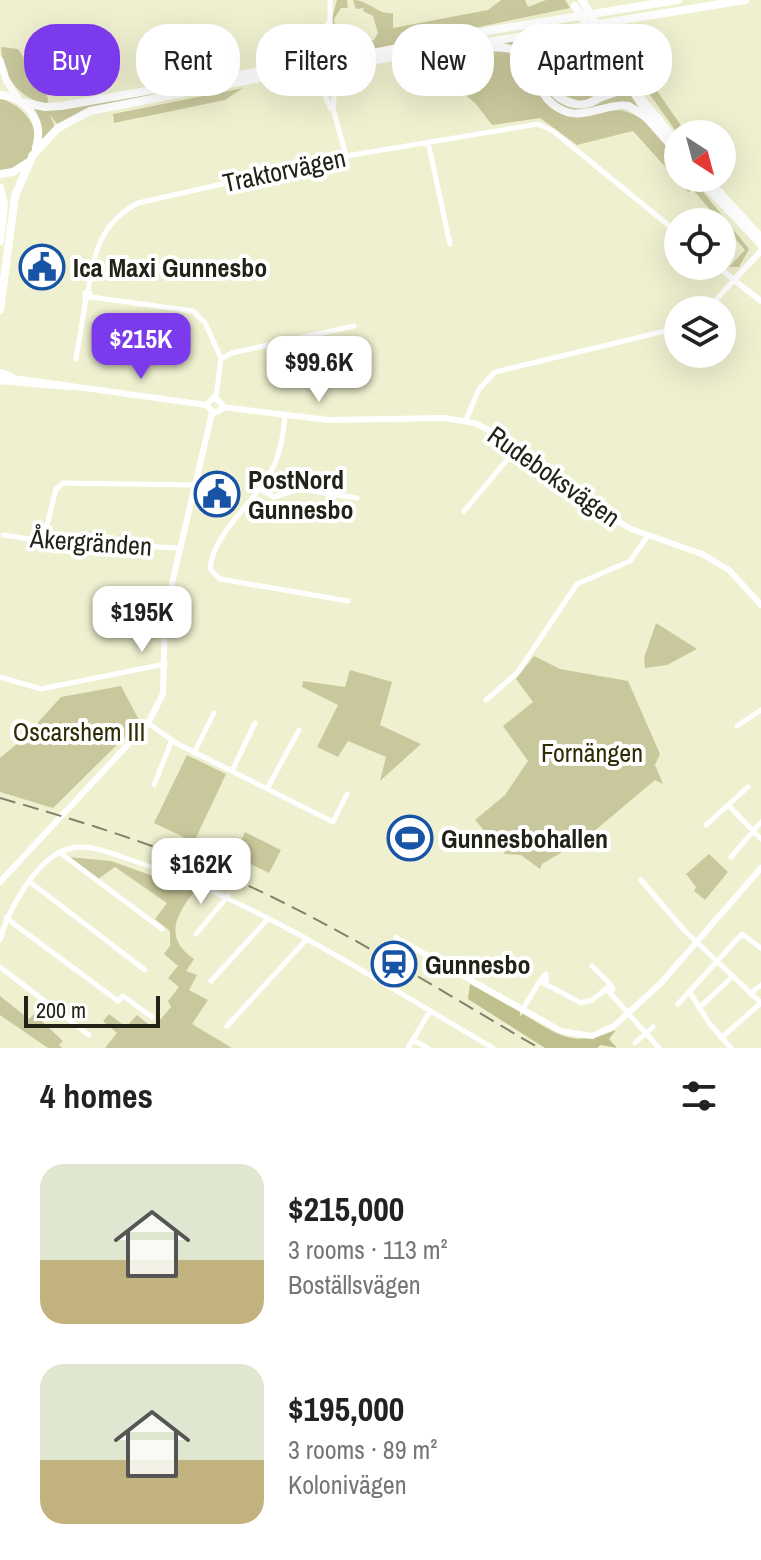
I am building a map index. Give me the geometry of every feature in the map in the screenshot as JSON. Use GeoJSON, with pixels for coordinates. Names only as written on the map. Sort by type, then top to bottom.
{"type":"FeatureCollection","features":[{"type":"Feature","properties":{"kind":"main road"},"geometry":{"type":"LineString","coordinates":[[603,11],[629,0]]}},
{"type":"Feature","properties":{"kind":"main road"},"geometry":{"type":"LineString","coordinates":[[376,53],[572,16],[678,0]]}},
{"type":"Feature","properties":{"kind":"main road"},"geometry":{"type":"LineString","coordinates":[[584,24],[745,0]]}},
{"type":"Feature","properties":{"kind":"main road"},"geometry":{"type":"LineString","coordinates":[[576,1],[592,24]]}},
{"type":"Feature","properties":{"kind":"main road"},"geometry":{"type":"LineString","coordinates":[[576,1],[590,24]]}},
{"type":"Feature","properties":{"kind":"main road"},"geometry":{"type":"LineString","coordinates":[[576,1],[606,66],[607,81],[599,99]]}},
{"type":"Feature","properties":{"kind":"main road"},"geometry":{"type":"LineString","coordinates":[[494,47],[504,46],[530,59],[549,99],[563,111],[584,113],[608,106],[629,106],[646,117],[664,136]]}},
{"type":"Feature","properties":{"kind":"main road"},"geometry":{"type":"LineString","coordinates":[[0,60],[7,82],[37,124],[38,141],[15,196],[0,310]]}},
{"type":"Feature","properties":{"kind":"main road"},"geometry":{"type":"LineString","coordinates":[[0,95],[45,107],[61,106],[256,72]]}},
{"type":"Feature","properties":{"kind":"main road"},"geometry":{"type":"LineString","coordinates":[[0,174],[19,169],[58,128],[90,111],[256,79]]}},
{"type":"Feature","properties":{"kind":"main road"},"geometry":{"type":"LineString","coordinates":[[558,96],[565,103],[585,105],[606,96]]}},
{"type":"Feature","properties":{"kind":"main road"},"geometry":{"type":"LineString","coordinates":[[634,96],[664,133]]}},
{"type":"Feature","properties":{"kind":"main road"},"geometry":{"type":"LineString","coordinates":[[636,96],[660,121]]}},
{"type":"Feature","properties":{"kind":"main road"},"geometry":{"type":"LineString","coordinates":[[642,96],[664,128]]}},
{"type":"Feature","properties":{"kind":"main road"},"geometry":{"type":"LineString","coordinates":[[0,188],[4,202],[0,241]]}},
{"type":"Feature","properties":{"kind":"main road"},"geometry":{"type":"LineString","coordinates":[[711,192],[761,248]]}},
{"type":"Feature","properties":{"kind":"main road"},"geometry":{"type":"LineString","coordinates":[[720,192],[761,237]]}},
{"type":"Feature","properties":{"kind":"street"},"geometry":{"type":"LineString","coordinates":[[327,24],[330,0]]}},
{"type":"Feature","properties":{"kind":"street"},"geometry":{"type":"LineString","coordinates":[[711,5],[723,0]]}},
{"type":"Feature","properties":{"kind":"street"},"geometry":{"type":"LineString","coordinates":[[329,18],[331,24]]}},
{"type":"Feature","properties":{"kind":"street"},"geometry":{"type":"LineString","coordinates":[[324,96],[336,121]]}},
{"type":"Feature","properties":{"kind":"street"},"geometry":{"type":"LineString","coordinates":[[332,96],[346,156]]}},
{"type":"Feature","properties":{"kind":"street","name":"Traktorvägen"},"geometry":{"type":"LineString","coordinates":[[76,359],[93,258],[101,236],[112,221],[129,208],[147,200],[346,156],[538,124],[553,131],[664,222]]}},
{"type":"Feature","properties":{"kind":"street"},"geometry":{"type":"LineString","coordinates":[[428,142],[450,244]]}},
{"type":"Feature","properties":{"kind":"street"},"geometry":{"type":"LineString","coordinates":[[736,278],[761,248]]}},
{"type":"Feature","properties":{"kind":"street"},"geometry":{"type":"LineString","coordinates":[[720,296],[734,280],[761,301]]}},
{"type":"Feature","properties":{"kind":"street"},"geometry":{"type":"LineString","coordinates":[[88,296],[193,311],[205,323],[221,359],[216,397],[222,407]]}},
{"type":"Feature","properties":{"kind":"street"},"geometry":{"type":"LineString","coordinates":[[221,359],[236,351],[354,326]]}},
{"type":"Feature","properties":{"kind":"street"},"geometry":{"type":"LineString","coordinates":[[0,882],[148,723],[163,694],[165,613],[212,413],[222,407],[356,422],[429,418],[466,420],[479,389],[495,372],[664,331]]}},
{"type":"Feature","properties":{"kind":"street"},"geometry":{"type":"LineString","coordinates":[[2,378],[206,405],[212,413]]}},
{"type":"Feature","properties":{"kind":"street"},"geometry":{"type":"LineString","coordinates":[[206,405],[216,397]]}},
{"type":"Feature","properties":{"kind":"street"},"geometry":{"type":"LineString","coordinates":[[285,416],[279,452],[260,489],[211,561],[212,573],[226,580],[348,601]]}},
{"type":"Feature","properties":{"kind":"street","name":"Rudeboksvägen"},"geometry":{"type":"LineString","coordinates":[[466,420],[518,447],[588,503],[647,537],[710,558],[745,583],[761,605]]}},
{"type":"Feature","properties":{"kind":"street"},"geometry":{"type":"LineString","coordinates":[[464,511],[518,447]]}},
{"type":"Feature","properties":{"kind":"street"},"geometry":{"type":"LineString","coordinates":[[43,541],[56,489],[63,483],[193,485]]}},
{"type":"Feature","properties":{"kind":"street"},"geometry":{"type":"LineString","coordinates":[[260,489],[274,497],[299,489],[357,498]]}},
{"type":"Feature","properties":{"kind":"street","name":"Åkergränden"},"geometry":{"type":"LineString","coordinates":[[3,535],[43,541],[179,548]]}},
{"type":"Feature","properties":{"kind":"street"},"geometry":{"type":"LineString","coordinates":[[486,700],[517,673],[577,584],[630,561],[647,537]]}},
{"type":"Feature","properties":{"kind":"street"},"geometry":{"type":"LineString","coordinates":[[0,677],[41,689],[165,664]]}},
{"type":"Feature","properties":{"kind":"street"},"geometry":{"type":"LineString","coordinates":[[737,726],[761,710]]}},
{"type":"Feature","properties":{"kind":"street"},"geometry":{"type":"LineString","coordinates":[[194,753],[214,713]]}},
{"type":"Feature","properties":{"kind":"street"},"geometry":{"type":"LineString","coordinates":[[148,723],[194,753],[333,822],[347,794]]}},
{"type":"Feature","properties":{"kind":"street"},"geometry":{"type":"LineString","coordinates":[[232,771],[255,723]]}},
{"type":"Feature","properties":{"kind":"street"},"geometry":{"type":"LineString","coordinates":[[267,789],[299,730]]}},
{"type":"Feature","properties":{"kind":"street"},"geometry":{"type":"LineString","coordinates":[[154,785],[172,740]]}},
{"type":"Feature","properties":{"kind":"street"},"geometry":{"type":"LineString","coordinates":[[706,825],[748,787]]}},
{"type":"Feature","properties":{"kind":"street"},"geometry":{"type":"LineString","coordinates":[[728,805],[761,839]]}},
{"type":"Feature","properties":{"kind":"street"},"geometry":{"type":"LineString","coordinates":[[731,857],[761,822]]}},
{"type":"Feature","properties":{"kind":"street"},"geometry":{"type":"LineString","coordinates":[[0,940],[6,918],[30,882],[59,852],[85,846],[180,876],[228,896],[493,1048]]}},
{"type":"Feature","properties":{"kind":"street"},"geometry":{"type":"LineString","coordinates":[[59,852],[162,929]]}},
{"type":"Feature","properties":{"kind":"street"},"geometry":{"type":"LineString","coordinates":[[396,938],[522,1010],[577,1036],[605,1032],[662,980],[761,868]]}},
{"type":"Feature","properties":{"kind":"street"},"geometry":{"type":"LineString","coordinates":[[641,880],[716,962],[761,1003],[721,1038]]}},
{"type":"Feature","properties":{"kind":"street"},"geometry":{"type":"LineString","coordinates":[[30,882],[145,970]]}},
{"type":"Feature","properties":{"kind":"street"},"geometry":{"type":"LineString","coordinates":[[196,934],[228,896]]}},
{"type":"Feature","properties":{"kind":"street"},"geometry":{"type":"LineString","coordinates":[[6,918],[51,955],[67,962],[118,1001],[123,996],[152,1017]]}},
{"type":"Feature","properties":{"kind":"street"},"geometry":{"type":"LineString","coordinates":[[211,981],[268,919]]}},
{"type":"Feature","properties":{"kind":"street"},"geometry":{"type":"LineString","coordinates":[[678,1004],[744,933],[761,948]]}},
{"type":"Feature","properties":{"kind":"street"},"geometry":{"type":"LineString","coordinates":[[227,1026],[306,940]]}},
{"type":"Feature","properties":{"kind":"street"},"geometry":{"type":"LineString","coordinates":[[592,966],[627,1014],[659,1048]]}},
{"type":"Feature","properties":{"kind":"street"},"geometry":{"type":"LineString","coordinates":[[0,967],[30,992],[47,999],[89,1035]]}},
{"type":"Feature","properties":{"kind":"street"},"geometry":{"type":"LineString","coordinates":[[522,1010],[546,974],[549,979],[546,985],[581,1003],[592,1000],[608,989]]}},
{"type":"Feature","properties":{"kind":"street"},"geometry":{"type":"LineString","coordinates":[[699,1008],[732,977]]}},
{"type":"Feature","properties":{"kind":"street"},"geometry":{"type":"LineString","coordinates":[[750,994],[761,985]]}},
{"type":"Feature","properties":{"kind":"street"},"geometry":{"type":"LineString","coordinates":[[689,991],[731,1048]]}},
{"type":"Feature","properties":{"kind":"street"},"geometry":{"type":"LineString","coordinates":[[408,1048],[430,1011]]}},
{"type":"Feature","properties":{"kind":"street"},"geometry":{"type":"LineString","coordinates":[[635,1043],[653,1027]]}},
{"type":"Feature","properties":{"kind":"street"},"geometry":{"type":"LineString","coordinates":[[413,1040],[428,1048]]}},
{"type":"Feature","properties":{"kind":"green space"},"geometry":{"type":"Polygon","coordinates":[[[337,0],[347,0],[348,8],[341,8],[334,19],[335,24],[332,19],[337,0]]]}},
{"type":"Feature","properties":{"kind":"green space"},"geometry":{"type":"Polygon","coordinates":[[[353,0],[382,12],[393,13],[392,45],[376,48],[378,33],[373,16],[363,11],[364,8],[356,9],[353,0]]]}},
{"type":"Feature","properties":{"kind":"green space"},"geometry":{"type":"Polygon","coordinates":[[[501,0],[525,0],[528,7],[546,0],[565,0],[570,8],[493,24],[414,24],[488,10],[501,0]]]}},
{"type":"Feature","properties":{"kind":"green space"},"geometry":{"type":"Polygon","coordinates":[[[1,47],[18,49],[24,58],[24,94],[9,78],[1,47]]]}},
{"type":"Feature","properties":{"kind":"green space"},"geometry":{"type":"Polygon","coordinates":[[[494,50],[510,52],[510,96],[547,96],[566,114],[607,109],[629,113],[640,118],[664,143],[664,165],[633,131],[577,145],[540,118],[492,125],[467,96],[494,96],[494,50]]]}},
{"type":"Feature","properties":{"kind":"green space"},"geometry":{"type":"Polygon","coordinates":[[[47,96],[49,105],[38,102],[29,97],[47,96]]]}},
{"type":"Feature","properties":{"kind":"green space"},"geometry":{"type":"Polygon","coordinates":[[[146,96],[87,108],[58,125],[50,115],[55,127],[42,140],[33,109],[60,110],[146,96]]]}},
{"type":"Feature","properties":{"kind":"green space"},"geometry":{"type":"Polygon","coordinates":[[[203,96],[231,96],[225,100],[114,123],[113,114],[203,96]]]}},
{"type":"Feature","properties":{"kind":"green space"},"geometry":{"type":"Polygon","coordinates":[[[550,96],[556,96],[569,107],[581,108],[612,96],[631,96],[639,109],[581,112],[564,107],[550,96]]]}},
{"type":"Feature","properties":{"kind":"green space"},"geometry":{"type":"Polygon","coordinates":[[[566,96],[592,96],[583,103],[566,96]]]}},
{"type":"Feature","properties":{"kind":"green space"},"geometry":{"type":"Polygon","coordinates":[[[651,96],[661,96],[677,120],[668,120],[651,96]]]}},
{"type":"Feature","properties":{"kind":"green space"},"geometry":{"type":"Polygon","coordinates":[[[0,98],[26,115],[33,126],[35,138],[27,159],[16,167],[0,171],[0,98]]]}},
{"type":"Feature","properties":{"kind":"green space"},"geometry":{"type":"Polygon","coordinates":[[[695,192],[703,192],[716,208],[709,208],[695,192]]]}},
{"type":"Feature","properties":{"kind":"green space"},"geometry":{"type":"Polygon","coordinates":[[[736,233],[749,249],[739,267],[736,267],[736,260],[745,250],[736,240],[736,233]]]}},
{"type":"Feature","properties":{"kind":"green space"},"geometry":{"type":"Polygon","coordinates":[[[656,623],[697,649],[667,665],[645,668],[644,658],[656,623]]]}},
{"type":"Feature","properties":{"kind":"green space","name":"Fornängen"},"geometry":{"type":"Polygon","coordinates":[[[534,656],[560,669],[628,681],[660,754],[655,765],[663,784],[655,780],[586,838],[542,864],[540,869],[521,855],[505,854],[475,820],[505,795],[528,761],[503,726],[533,702],[516,679],[534,656]]]}},
{"type":"Feature","properties":{"kind":"green space"},"geometry":{"type":"Polygon","coordinates":[[[350,670],[392,682],[380,725],[421,744],[380,781],[386,757],[348,741],[338,757],[317,747],[338,705],[302,687],[303,681],[345,687],[350,670]]]}},
{"type":"Feature","properties":{"kind":"green space","name":"Oscarshem III"},"geometry":{"type":"Polygon","coordinates":[[[121,686],[138,718],[132,730],[53,808],[0,792],[0,758],[23,739],[61,697],[121,686]]]}},
{"type":"Feature","properties":{"kind":"green space"},"geometry":{"type":"Polygon","coordinates":[[[187,755],[226,774],[194,842],[154,823],[187,755]]]}},
{"type":"Feature","properties":{"kind":"green space"},"geometry":{"type":"Polygon","coordinates":[[[245,832],[281,850],[269,873],[234,856],[245,832]]]}},
{"type":"Feature","properties":{"kind":"green space"},"geometry":{"type":"Polygon","coordinates":[[[709,854],[728,872],[705,900],[694,891],[696,887],[686,874],[709,854]]]}},
{"type":"Feature","properties":{"kind":"green space"},"geometry":{"type":"Polygon","coordinates":[[[68,857],[111,861],[195,891],[182,908],[176,926],[178,943],[194,959],[186,971],[197,975],[189,990],[208,1000],[192,1024],[232,1048],[105,1048],[117,1033],[103,1021],[109,1014],[126,1027],[137,1015],[153,1028],[171,1007],[168,1001],[179,987],[168,978],[178,966],[164,954],[170,946],[170,931],[155,919],[167,903],[115,867],[98,879],[68,857]]]}},
{"type":"Feature","properties":{"kind":"green space"},"geometry":{"type":"Polygon","coordinates":[[[0,996],[29,1019],[34,1014],[63,1041],[59,1045],[62,1048],[48,1048],[0,1015],[0,996]]]}},
{"type":"Feature","properties":{"kind":"shaded area"},"geometry":{"type":"Polygon","coordinates":[[[470,984],[520,1012],[520,1016],[523,1014],[567,1037],[589,1038],[616,1030],[609,1039],[617,1048],[601,1045],[597,1048],[545,1048],[468,999],[470,984]]]}},
{"type":"Feature","properties":{"kind":"railway"},"geometry":{"type":"LineString","coordinates":[[0,798],[125,837],[247,885],[358,942],[539,1048]]}},
{"type":"Feature","properties":{"kind":"place","name":"Ica Maxi Gunnesbo"},"geometry":{"type":"Point","coordinates":[42,267]}},
{"type":"Feature","properties":{"kind":"place","name":"PostNord Gunnesbo"},"geometry":{"type":"Point","coordinates":[217,494]}},
{"type":"Feature","properties":{"kind":"place","name":"Gunnesbohallen"},"geometry":{"type":"Point","coordinates":[410,838]}},
{"type":"Feature","properties":{"kind":"place","name":"Gunnesbo"},"geometry":{"type":"Point","coordinates":[394,964]}}]}
